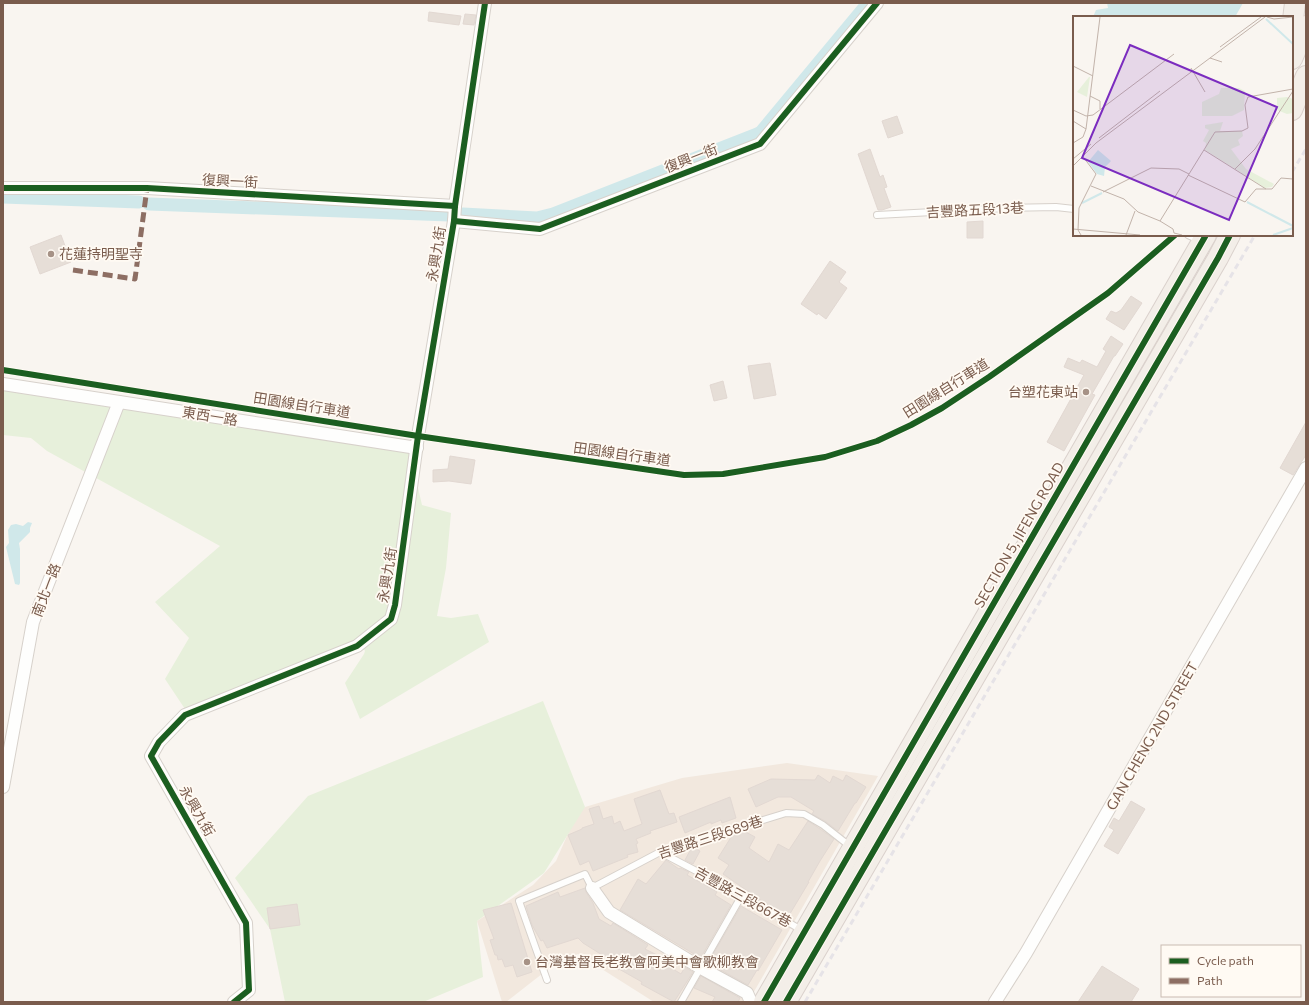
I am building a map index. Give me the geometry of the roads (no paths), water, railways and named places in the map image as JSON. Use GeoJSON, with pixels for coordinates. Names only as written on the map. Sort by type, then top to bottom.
{"type":"FeatureCollection","features":[{"type":"Feature","properties":{"kind":"main road"},"geometry":{"type":"LineString","coordinates":[[1293,20],[1295,3]]}},
{"type":"Feature","properties":{"kind":"main road"},"geometry":{"type":"LineString","coordinates":[[1293,57],[1306,26]]}},
{"type":"Feature","properties":{"kind":"main road"},"geometry":{"type":"LineString","coordinates":[[1293,108],[1306,76]]}},
{"type":"Feature","properties":{"kind":"main road"},"geometry":{"type":"LineString","coordinates":[[1293,114],[1306,93]]}},
{"type":"Feature","properties":{"kind":"main road"},"geometry":{"type":"LineString","coordinates":[[786,1002],[862,852],[1218,258],[1229,236]]}},
{"type":"Feature","properties":{"kind":"main road","name":"SECTION 5, JIFENG ROAD"},"geometry":{"type":"LineString","coordinates":[[862,852],[1199,237]]}},
{"type":"Feature","properties":{"kind":"main road"},"geometry":{"type":"LineString","coordinates":[[764,1002],[804,932],[862,852]]}},
{"type":"Feature","properties":{"kind":"street","name":"永興九街"},"geometry":{"type":"LineString","coordinates":[[234,1002],[249,990],[246,923],[151,756],[159,742],[185,715],[357,646],[391,619],[395,605],[417,448],[454,221],[485,3]]}},
{"type":"Feature","properties":{"kind":"street","name":"復興一街"},"geometry":{"type":"LineString","coordinates":[[454,221],[540,229],[760,144],[877,3]]}},
{"type":"Feature","properties":{"kind":"street","name":"復興一街"},"geometry":{"type":"LineString","coordinates":[[3,188],[147,188],[455,206]]}},
{"type":"Feature","properties":{"kind":"street","name":"東西一路"},"geometry":{"type":"LineString","coordinates":[[3,384],[417,448]]}},
{"type":"Feature","properties":{"kind":"street","name":"南北一路"},"geometry":{"type":"LineString","coordinates":[[3,787],[33,622],[119,402]]}},
{"type":"Feature","properties":{"kind":"street","name":"GAN CHENG 2ND STREET"},"geometry":{"type":"LineString","coordinates":[[995,1002],[1026,953],[1132,771],[1306,468]]}},
{"type":"Feature","properties":{"kind":"street"},"geometry":{"type":"LineString","coordinates":[[592,888],[609,912],[701,968],[747,993],[751,1002]]}},
{"type":"Feature","properties":{"kind":"lane","name":"吉豐路五段13巷"},"geometry":{"type":"LineString","coordinates":[[877,215],[1056,206],[1073,209]]}},
{"type":"Feature","properties":{"kind":"lane","name":"吉豐路三段689巷"},"geometry":{"type":"LineString","coordinates":[[592,888],[660,852],[786,813],[804,814],[823,825],[862,852]]}},
{"type":"Feature","properties":{"kind":"lane","name":"吉豐路三段667巷"},"geometry":{"type":"LineString","coordinates":[[660,852],[742,895],[804,932]]}},
{"type":"Feature","properties":{"kind":"lane"},"geometry":{"type":"LineString","coordinates":[[547,980],[519,901],[585,874],[592,888]]}},
{"type":"Feature","properties":{"kind":"lane"},"geometry":{"type":"LineString","coordinates":[[681,1002],[742,895]]}},
{"type":"Feature","properties":{"kind":"water"},"geometry":{"type":"Polygon","coordinates":[[[1107,3],[1243,3],[1236,16],[1093,16],[1096,10],[1108,8],[1107,3]]]}},
{"type":"Feature","properties":{"kind":"water"},"geometry":{"type":"Polygon","coordinates":[[[28,522],[32,523],[30,532],[19,543],[19,585],[15,584],[6,547],[9,543],[8,530],[11,525],[16,524],[23,526],[28,522]]]}},
{"type":"Feature","properties":{"kind":"waterway"},"geometry":{"type":"LineString","coordinates":[[463,214],[537,218],[553,214],[761,132],[868,3]]}},
{"type":"Feature","properties":{"kind":"waterway"},"geometry":{"type":"LineString","coordinates":[[3,197],[139,202]]}},
{"type":"Feature","properties":{"kind":"waterway"},"geometry":{"type":"LineString","coordinates":[[149,204],[449,215]]}},
{"type":"Feature","properties":{"kind":"railway"},"geometry":{"type":"LineString","coordinates":[[1293,170],[1306,149]]}},
{"type":"Feature","properties":{"kind":"railway"},"geometry":{"type":"LineString","coordinates":[[805,1002],[1254,236]]}},
{"type":"Feature","properties":{"kind":"place","name":"花蓮持明聖寺"},"geometry":{"type":"Point","coordinates":[51,254]}},
{"type":"Feature","properties":{"kind":"place","name":"台塑花東站"},"geometry":{"type":"Point","coordinates":[1086,392]}},
{"type":"Feature","properties":{"kind":"place","name":"台灣基督長老教會阿美中會歌柳教會"},"geometry":{"type":"Point","coordinates":[527,962]}}]}
